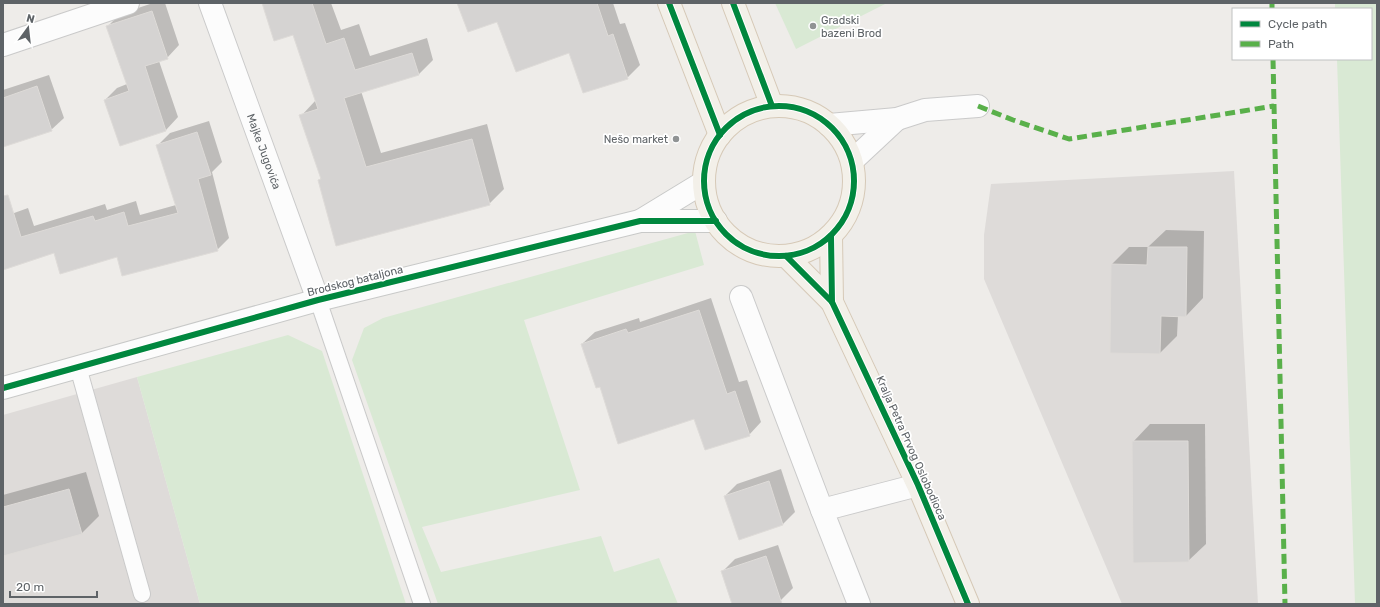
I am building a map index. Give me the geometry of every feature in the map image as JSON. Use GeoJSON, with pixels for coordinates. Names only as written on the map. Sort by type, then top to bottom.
{"type":"FeatureCollection","features":[{"type":"Feature","properties":{"kind":"main road"},"geometry":{"type":"LineString","coordinates":[[669,3],[720,135]]}},
{"type":"Feature","properties":{"kind":"main road"},"geometry":{"type":"LineString","coordinates":[[733,3],[772,106]]}},
{"type":"Feature","properties":{"kind":"main road"},"geometry":{"type":"LineString","coordinates":[[772,106],[793,107],[812,114],[829,125],[843,141],[852,161],[854,181],[852,201],[844,220],[831,236],[810,249],[786,256],[766,255],[746,248],[729,237],[716,221],[709,208],[704,182],[710,153],[720,135],[735,121],[752,111],[772,106]]}},
{"type":"Feature","properties":{"kind":"main road","name":"Kralja Petra Prvog Oslobodioca"},"geometry":{"type":"LineString","coordinates":[[831,236],[832,302]]}},
{"type":"Feature","properties":{"kind":"main road","name":"Kralja Petra Prvog Oslobodioca"},"geometry":{"type":"LineString","coordinates":[[786,256],[832,302],[918,485],[968,604]]}},
{"type":"Feature","properties":{"kind":"street"},"geometry":{"type":"LineString","coordinates":[[3,45],[128,3]]}},
{"type":"Feature","properties":{"kind":"street","name":"Majke Jugovića"},"geometry":{"type":"LineString","coordinates":[[210,3],[318,300]]}},
{"type":"Feature","properties":{"kind":"street"},"geometry":{"type":"LineString","coordinates":[[829,125],[897,119],[925,110],[978,106]]}},
{"type":"Feature","properties":{"kind":"street"},"geometry":{"type":"LineString","coordinates":[[852,161],[897,119]]}},
{"type":"Feature","properties":{"kind":"street","name":"Brodskog bataljona"},"geometry":{"type":"LineString","coordinates":[[640,221],[704,182]]}},
{"type":"Feature","properties":{"kind":"street","name":"Brodskog bataljona"},"geometry":{"type":"LineString","coordinates":[[3,388],[318,300],[640,221],[716,221]]}},
{"type":"Feature","properties":{"kind":"street"},"geometry":{"type":"LineString","coordinates":[[741,298],[859,604]]}},
{"type":"Feature","properties":{"kind":"street"},"geometry":{"type":"LineString","coordinates":[[822,510],[918,485]]}},
{"type":"Feature","properties":{"kind":"lane"},"geometry":{"type":"LineString","coordinates":[[318,300],[422,604]]}},
{"type":"Feature","properties":{"kind":"lane"},"geometry":{"type":"LineString","coordinates":[[78,367],[142,594]]}},
{"type":"Feature","properties":{"kind":"shaded area"},"geometry":{"type":"Polygon","coordinates":[[[1234,171],[1258,604],[1122,604],[984,279],[984,235],[991,184],[1234,171]]]}},
{"type":"Feature","properties":{"kind":"shaded area"},"geometry":{"type":"Polygon","coordinates":[[[137,377],[200,604],[3,604],[3,415],[137,377]]]}},
{"type":"Feature","properties":{"kind":"green space","name":"Gradski bazeni Brod"},"geometry":{"type":"Polygon","coordinates":[[[775,3],[887,3],[796,49],[775,3]]]}},
{"type":"Feature","properties":{"kind":"green space"},"geometry":{"type":"Polygon","coordinates":[[[1335,3],[1377,3],[1377,604],[1355,604],[1337,60],[1372,60],[1372,8],[1335,8],[1335,3]]]}},
{"type":"Feature","properties":{"kind":"green space"},"geometry":{"type":"Polygon","coordinates":[[[695,231],[704,265],[524,320],[580,490],[422,527],[441,572],[601,536],[614,572],[659,558],[678,604],[438,604],[352,360],[364,328],[383,318],[695,231]]]}},
{"type":"Feature","properties":{"kind":"green space"},"geometry":{"type":"Polygon","coordinates":[[[288,335],[322,351],[406,604],[200,604],[137,377],[288,335]]]}},
{"type":"Feature","properties":{"kind":"building"},"geometry":{"type":"Polygon","coordinates":[[[262,3],[312,3],[326,44],[344,38],[355,70],[412,53],[419,75],[344,98],[366,167],[472,139],[490,205],[336,246],[318,180],[321,179],[299,115],[318,109],[293,35],[274,41],[262,3]]]}},
{"type":"Feature","properties":{"kind":"building"},"geometry":{"type":"Polygon","coordinates":[[[457,3],[597,3],[608,36],[613,34],[628,79],[583,93],[569,53],[516,72],[497,22],[468,32],[457,3]]]}},
{"type":"Feature","properties":{"kind":"building"},"geometry":{"type":"Polygon","coordinates":[[[152,11],[168,59],[145,66],[166,131],[120,146],[104,100],[129,91],[106,26],[152,11]]]}},
{"type":"Feature","properties":{"kind":"building"},"geometry":{"type":"Polygon","coordinates":[[[37,86],[52,131],[3,147],[3,98],[37,86]]]}},
{"type":"Feature","properties":{"kind":"building"},"geometry":{"type":"Polygon","coordinates":[[[197,132],[211,175],[198,179],[218,251],[122,276],[117,257],[60,274],[54,253],[3,270],[3,196],[8,195],[21,237],[93,216],[95,221],[124,212],[128,226],[178,213],[156,145],[197,132]]]}},
{"type":"Feature","properties":{"kind":"building"},"geometry":{"type":"Polygon","coordinates":[[[1148,247],[1187,247],[1186,317],[1161,316],[1160,354],[1110,353],[1111,264],[1147,265],[1148,247]]]}},
{"type":"Feature","properties":{"kind":"building"},"geometry":{"type":"Polygon","coordinates":[[[699,310],[727,394],[735,391],[750,436],[705,450],[694,419],[618,444],[600,387],[596,388],[581,344],[626,329],[628,333],[699,310]]]}},
{"type":"Feature","properties":{"kind":"building"},"geometry":{"type":"Polygon","coordinates":[[[1132,441],[1188,441],[1189,562],[1133,563],[1132,441]]]}},
{"type":"Feature","properties":{"kind":"building"},"geometry":{"type":"Polygon","coordinates":[[[769,481],[783,525],[739,540],[724,496],[769,481]]]}},
{"type":"Feature","properties":{"kind":"building"},"geometry":{"type":"Polygon","coordinates":[[[69,489],[82,534],[3,556],[3,507],[69,489]]]}},
{"type":"Feature","properties":{"kind":"building"},"geometry":{"type":"Polygon","coordinates":[[[766,556],[782,604],[732,604],[721,571],[766,556]]]}},
{"type":"Feature","properties":{"kind":"marked path"},"geometry":{"type":"LineString","coordinates":[[1272,3],[1272,8]]}},
{"type":"Feature","properties":{"kind":"marked path"},"geometry":{"type":"LineString","coordinates":[[1273,60],[1285,604]]}},
{"type":"Feature","properties":{"kind":"marked path"},"geometry":{"type":"LineString","coordinates":[[978,106],[1013,120],[1069,139],[1274,106]]}},
{"type":"Feature","properties":{"kind":"cycle path"},"geometry":{"type":"LineString","coordinates":[[669,3],[720,135]]}},
{"type":"Feature","properties":{"kind":"cycle path"},"geometry":{"type":"LineString","coordinates":[[733,3],[772,106]]}},
{"type":"Feature","properties":{"kind":"cycle path"},"geometry":{"type":"LineString","coordinates":[[779,106],[808,112],[832,128],[848,152],[854,181],[848,210],[832,234],[808,250],[779,256],[750,250],[726,234],[710,210],[704,181],[710,152],[726,128],[750,112],[779,106]]}},
{"type":"Feature","properties":{"kind":"cycle path"},"geometry":{"type":"LineString","coordinates":[[3,388],[318,300],[640,221],[716,221]]}},
{"type":"Feature","properties":{"kind":"cycle path"},"geometry":{"type":"LineString","coordinates":[[831,236],[832,302]]}},
{"type":"Feature","properties":{"kind":"cycle path"},"geometry":{"type":"LineString","coordinates":[[786,256],[832,302],[918,485],[968,604]]}},
{"type":"Feature","properties":{"kind":"place","name":"Gradski bazeni Brod"},"geometry":{"type":"Point","coordinates":[813,26]}},
{"type":"Feature","properties":{"kind":"place","name":"Nešo market"},"geometry":{"type":"Point","coordinates":[676,139]}}]}
